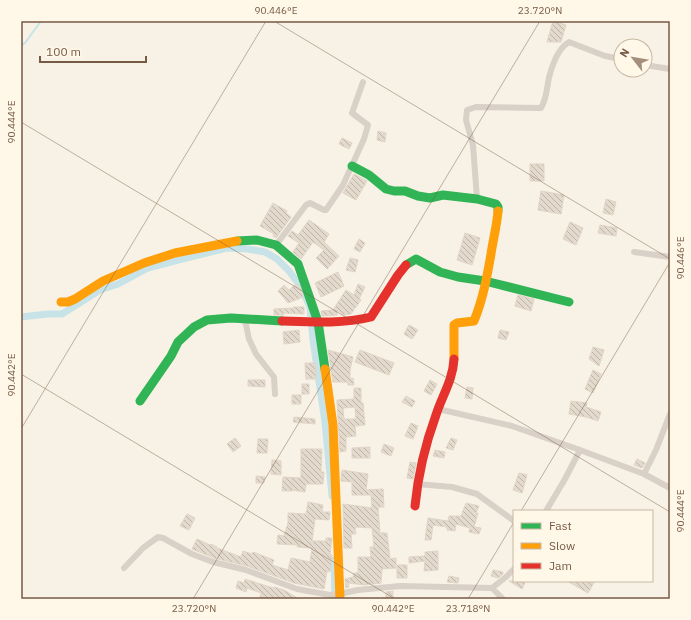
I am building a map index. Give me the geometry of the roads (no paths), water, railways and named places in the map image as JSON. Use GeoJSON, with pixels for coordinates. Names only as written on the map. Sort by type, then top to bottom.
{"type":"FeatureCollection","features":[{"type":"Feature","properties":{"kind":"street"},"geometry":{"type":"LineString","coordinates":[[477,199],[473,145],[466,120],[467,110],[476,107],[541,108],[546,100],[550,73],[562,46],[569,42],[605,56],[613,58]]}},
{"type":"Feature","properties":{"kind":"street"},"geometry":{"type":"LineString","coordinates":[[653,66],[670,69]]}},
{"type":"Feature","properties":{"kind":"street"},"geometry":{"type":"LineString","coordinates":[[276,245],[306,205],[310,202],[326,210],[343,185],[364,139],[368,125],[352,113],[363,82]]}},
{"type":"Feature","properties":{"kind":"street"},"geometry":{"type":"LineString","coordinates":[[352,166],[369,175],[386,189],[406,191],[418,196],[430,198],[443,195],[477,199],[496,204],[498,207],[498,216],[479,310],[474,321],[457,323],[454,325],[452,373],[424,448],[417,484],[415,506]]}},
{"type":"Feature","properties":{"kind":"street"},"geometry":{"type":"LineString","coordinates":[[61,302],[68,302],[75,299],[103,281],[123,272],[175,253],[207,248],[227,242],[258,240],[276,245],[298,264],[317,321],[333,425],[337,517],[336,596]]}},
{"type":"Feature","properties":{"kind":"street"},"geometry":{"type":"LineString","coordinates":[[634,252],[670,257]]}},
{"type":"Feature","properties":{"kind":"street"},"geometry":{"type":"LineString","coordinates":[[140,401],[171,356],[178,342],[194,327],[208,320],[231,318],[245,320],[305,322],[359,320],[371,317],[386,294],[392,281],[402,269],[412,260],[416,259],[440,272],[458,277],[485,281],[569,302]]}},
{"type":"Feature","properties":{"kind":"street"},"geometry":{"type":"LineString","coordinates":[[245,320],[249,339],[256,354],[274,377],[275,394]]}},
{"type":"Feature","properties":{"kind":"street"},"geometry":{"type":"LineString","coordinates":[[438,409],[512,426],[644,474],[670,488]]}},
{"type":"Feature","properties":{"kind":"street"},"geometry":{"type":"LineString","coordinates":[[644,474],[656,450],[670,414]]}},
{"type":"Feature","properties":{"kind":"street"},"geometry":{"type":"LineString","coordinates":[[546,510],[580,450]]}},
{"type":"Feature","properties":{"kind":"street"},"geometry":{"type":"LineString","coordinates":[[417,484],[452,487],[477,494],[513,520]]}},
{"type":"Feature","properties":{"kind":"street"},"geometry":{"type":"LineString","coordinates":[[124,568],[143,548],[158,537],[163,538],[192,554],[213,562],[246,570],[297,590],[336,596],[358,590],[400,586],[492,588],[513,570]]}},
{"type":"Feature","properties":{"kind":"street"},"geometry":{"type":"LineString","coordinates":[[492,588],[503,599]]}},
{"type":"Feature","properties":{"kind":"waterway"},"geometry":{"type":"LineString","coordinates":[[21,45],[25,43],[41,21]]}},
{"type":"Feature","properties":{"kind":"waterway"},"geometry":{"type":"LineString","coordinates":[[21,317],[62,314],[100,290],[118,284],[148,268],[227,248],[265,252],[277,259],[289,271],[301,287],[310,307],[313,340],[325,422],[332,496]]}},
{"type":"Feature","properties":{"kind":"waterway"},"geometry":{"type":"LineString","coordinates":[[334,560],[335,599]]}}]}
